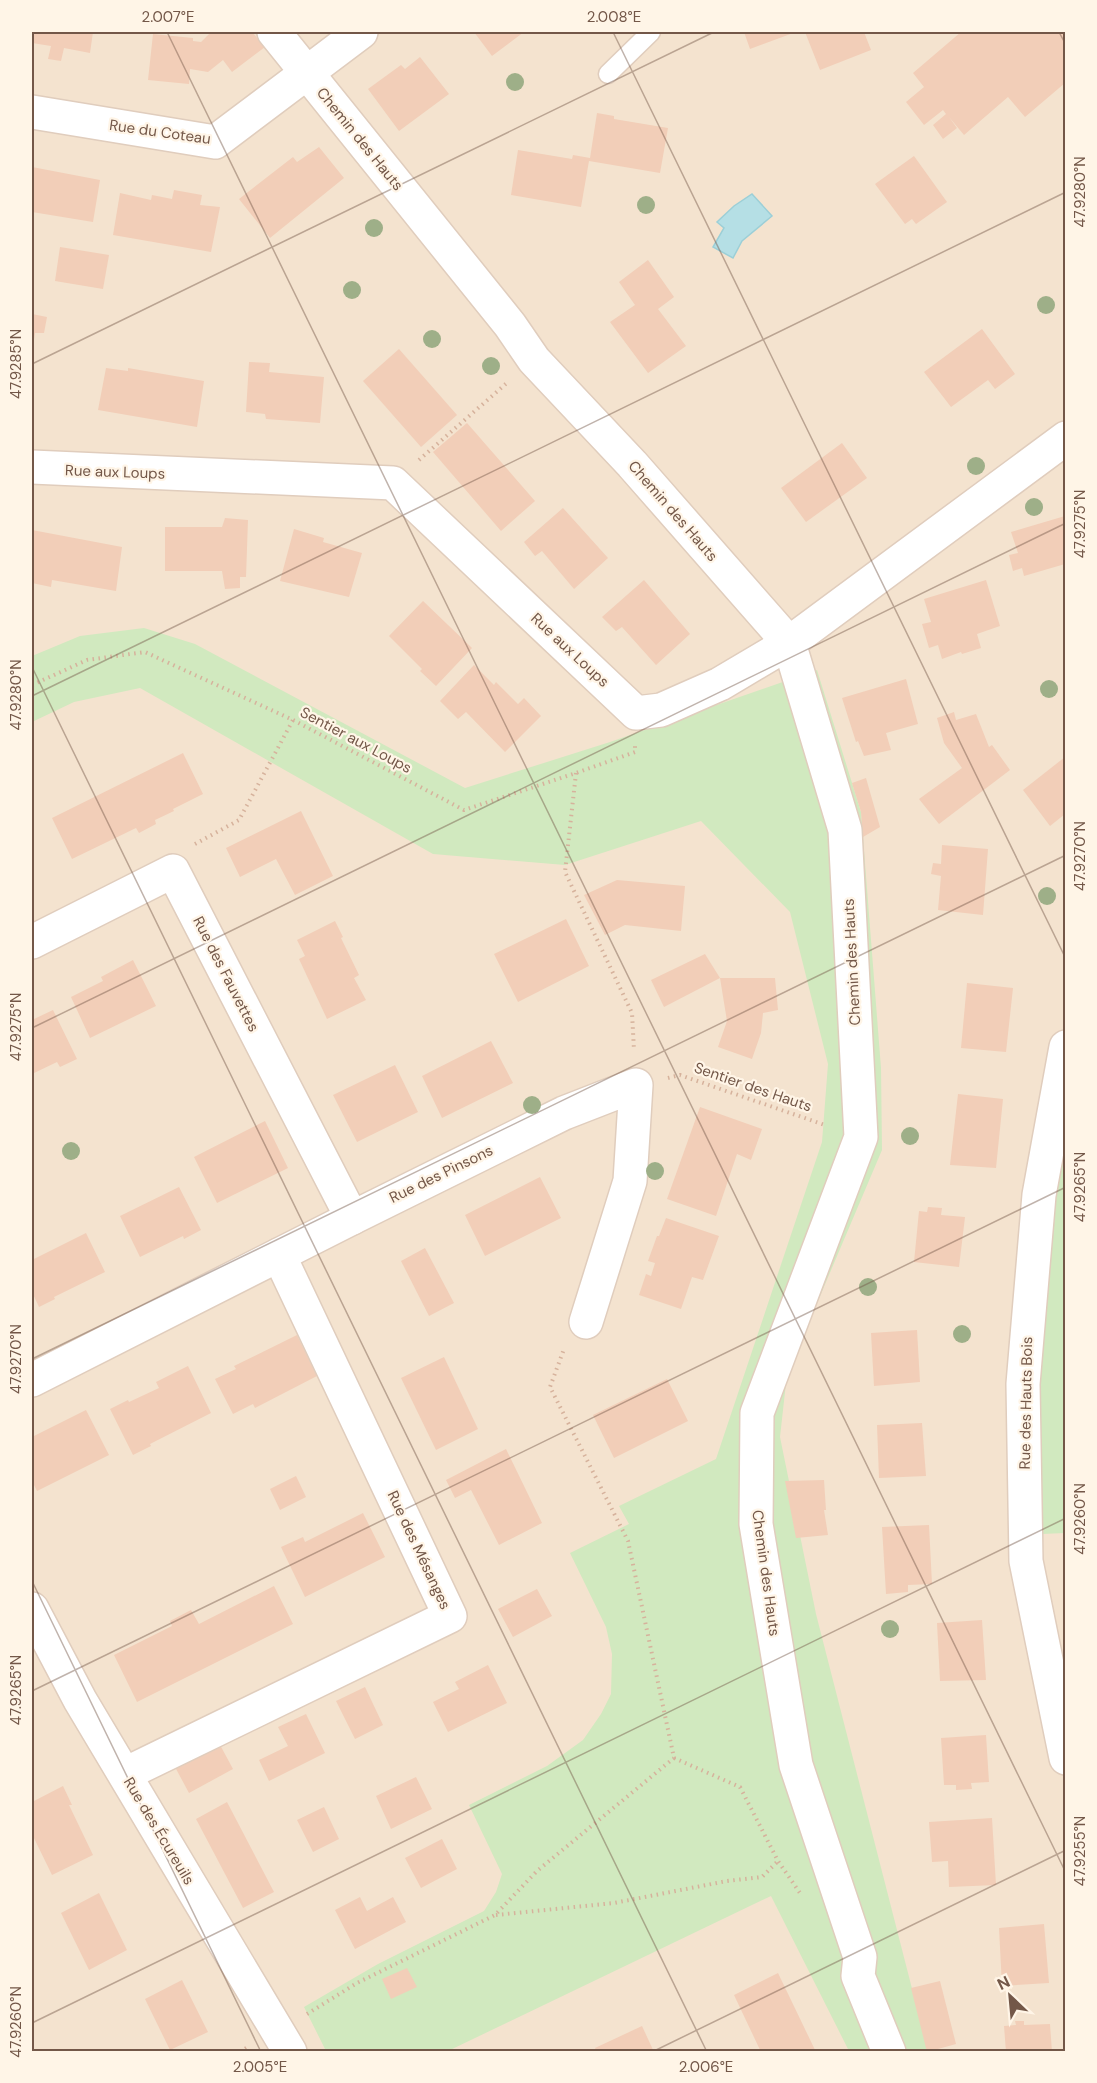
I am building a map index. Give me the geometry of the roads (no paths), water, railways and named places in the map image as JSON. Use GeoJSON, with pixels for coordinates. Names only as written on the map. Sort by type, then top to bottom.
{"type":"FeatureCollection","features":[{"type":"Feature","properties":{"kind":"street","name":"Chemin des Hauts"},"geometry":{"type":"LineString","coordinates":[[274,32],[510,325],[534,360],[632,464],[789,643],[845,830],[861,1137],[757,1413],[756,1524],[796,1765],[860,1957],[858,1976],[889,2052]]}},
{"type":"Feature","properties":{"kind":"street","name":"Rue du Coteau"},"geometry":{"type":"LineString","coordinates":[[32,112],[215,142],[361,32]]}},
{"type":"Feature","properties":{"kind":"street"},"geometry":{"type":"LineString","coordinates":[[789,643],[1065,438]]}},
{"type":"Feature","properties":{"kind":"street","name":"Rue aux Loups"},"geometry":{"type":"LineString","coordinates":[[32,467],[393,483],[636,713],[661,710],[720,684],[789,643]]}},
{"type":"Feature","properties":{"kind":"street","name":"Rue des Fauvettes"},"geometry":{"type":"LineString","coordinates":[[32,942],[173,871],[352,1218]]}},
{"type":"Feature","properties":{"kind":"street","name":"Rue des Hauts Bois"},"geometry":{"type":"LineString","coordinates":[[1065,1047],[1039,1195],[1023,1384],[1026,1561],[1065,1758]]}},
{"type":"Feature","properties":{"kind":"street","name":"Rue des Pinsons"},"geometry":{"type":"LineString","coordinates":[[32,1380],[564,1113],[636,1085],[630,1181],[586,1322]]}},
{"type":"Feature","properties":{"kind":"street","name":"Rue des Mésanges"},"geometry":{"type":"LineString","coordinates":[[125,1774],[450,1616],[279,1255]]}},
{"type":"Feature","properties":{"kind":"street","name":"Rue des Écureuils"},"geometry":{"type":"LineString","coordinates":[[32,1610],[80,1700],[285,2041]]}},
{"type":"Feature","properties":{"kind":"lane"},"geometry":{"type":"LineString","coordinates":[[608,74],[651,32]]}},
{"type":"Feature","properties":{"kind":"water"},"geometry":{"type":"Polygon","coordinates":[[[752,194],[772,216],[742,241],[733,258],[713,247],[724,228],[717,222],[734,206],[752,194]]]}}]}
